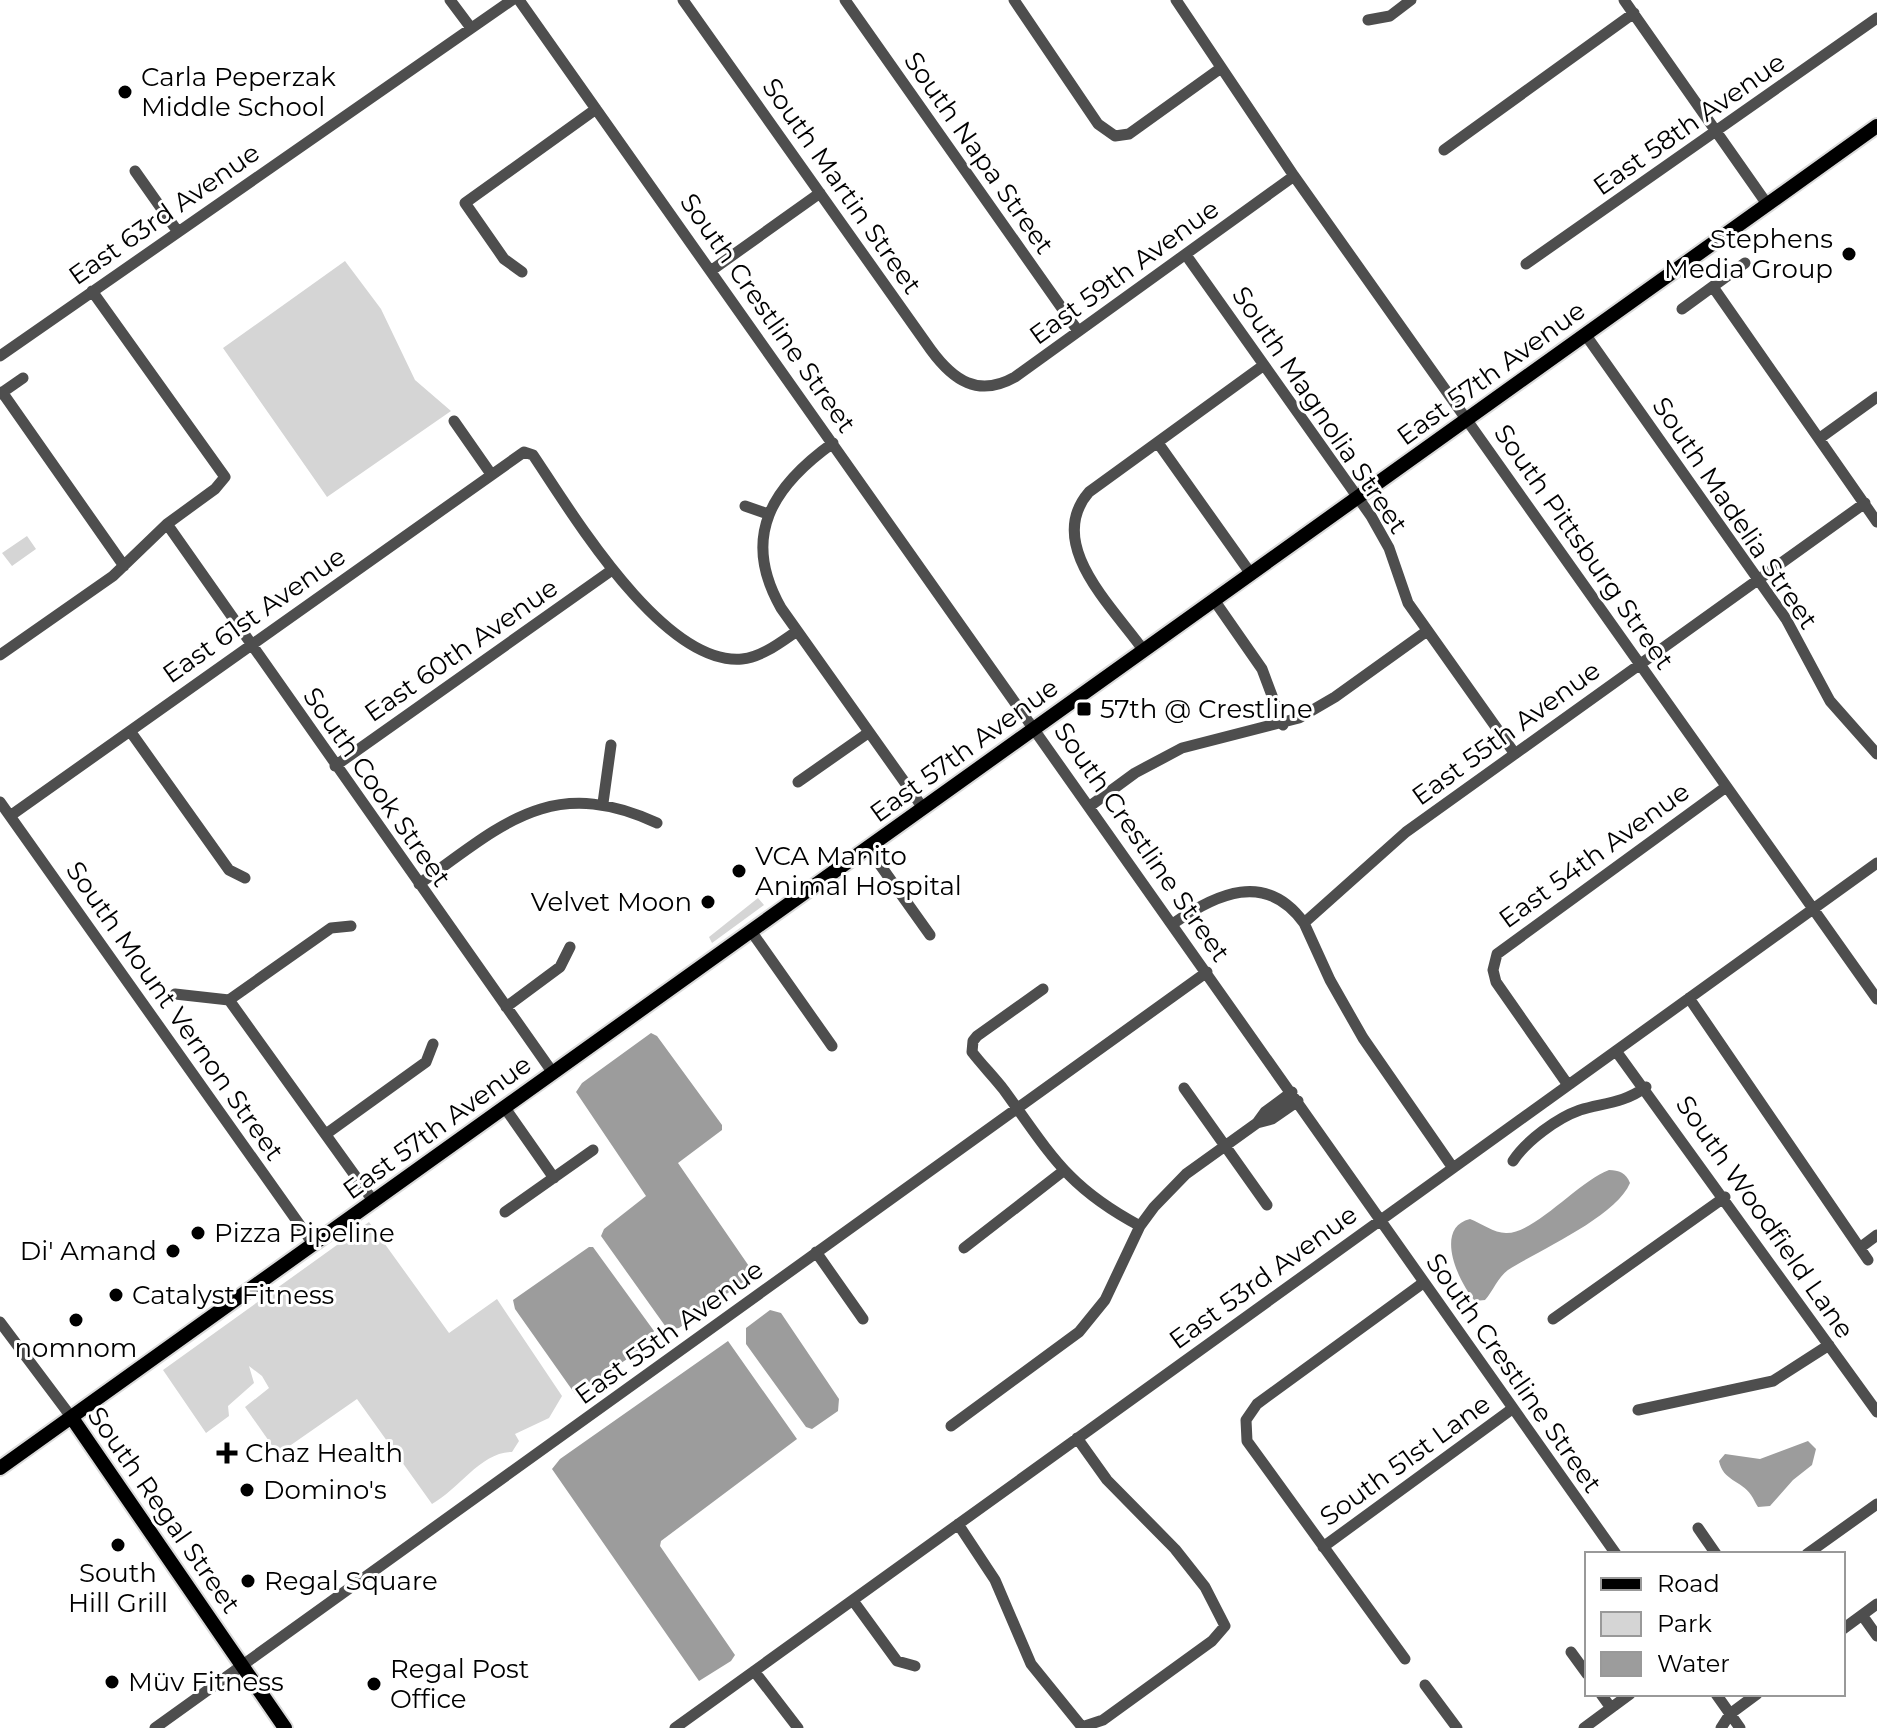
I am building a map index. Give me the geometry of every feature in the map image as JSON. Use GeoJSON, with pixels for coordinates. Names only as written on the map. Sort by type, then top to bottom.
{"type":"FeatureCollection","features":[{"type":"Feature","properties":{"kind":"main road","name":"East 57th Avenue"},"geometry":{"type":"LineString","coordinates":[[0,1468],[1877,126]]}},
{"type":"Feature","properties":{"kind":"main road","name":"South Regal Street"},"geometry":{"type":"LineString","coordinates":[[72,1418],[285,1728]]}},
{"type":"Feature","properties":{"kind":"street"},"geometry":{"type":"LineString","coordinates":[[450,0],[471,28]]}},
{"type":"Feature","properties":{"kind":"street","name":"East 63rd Avenue"},"geometry":{"type":"LineString","coordinates":[[0,356],[512,0]]}},
{"type":"Feature","properties":{"kind":"street","name":"South Crestline Street"},"geometry":{"type":"LineString","coordinates":[[519,0],[1174,923],[1379,1221],[1615,1552]]}},
{"type":"Feature","properties":{"kind":"street","name":"South Martin Street"},"geometry":{"type":"LineString","coordinates":[[683,0],[946,370],[974,386]]}},
{"type":"Feature","properties":{"kind":"street","name":"South Napa Street"},"geometry":{"type":"LineString","coordinates":[[845,0],[1078,331]]}},
{"type":"Feature","properties":{"kind":"street"},"geometry":{"type":"LineString","coordinates":[[1014,0],[1098,124],[1115,136],[1129,134],[1221,68]]}},
{"type":"Feature","properties":{"kind":"street","name":"South Pittsburg Street"},"geometry":{"type":"LineString","coordinates":[[1176,0],[1294,176],[1877,999]]}},
{"type":"Feature","properties":{"kind":"street"},"geometry":{"type":"LineString","coordinates":[[1368,20],[1390,16],[1411,0]]}},
{"type":"Feature","properties":{"kind":"street"},"geometry":{"type":"LineString","coordinates":[[1624,0],[1767,204]]}},
{"type":"Feature","properties":{"kind":"street"},"geometry":{"type":"LineString","coordinates":[[1444,150],[1634,13]]}},
{"type":"Feature","properties":{"kind":"street","name":"East 58th Avenue"},"geometry":{"type":"LineString","coordinates":[[1526,264],[1877,18]]}},
{"type":"Feature","properties":{"kind":"street"},"geometry":{"type":"LineString","coordinates":[[522,272],[504,259],[465,203],[596,109]]}},
{"type":"Feature","properties":{"kind":"street"},"geometry":{"type":"LineString","coordinates":[[135,171],[178,232]]}},
{"type":"Feature","properties":{"kind":"street","name":"East 59th Avenue"},"geometry":{"type":"LineString","coordinates":[[974,386],[1005,383],[1294,176]]}},
{"type":"Feature","properties":{"kind":"street"},"geometry":{"type":"LineString","coordinates":[[712,270],[820,193]]}},
{"type":"Feature","properties":{"kind":"street","name":"South Magnolia Street"},"geometry":{"type":"LineString","coordinates":[[1186,255],[1379,528],[1404,594],[1515,754]]}},
{"type":"Feature","properties":{"kind":"street"},"geometry":{"type":"LineString","coordinates":[[1682,309],[1745,263]]}},
{"type":"Feature","properties":{"kind":"street"},"geometry":{"type":"LineString","coordinates":[[1713,287],[1877,522]]}},
{"type":"Feature","properties":{"kind":"street"},"geometry":{"type":"LineString","coordinates":[[0,655],[124,566],[167,524],[215,489],[225,477],[92,291]]}},
{"type":"Feature","properties":{"kind":"street","name":"South Madelia Street"},"geometry":{"type":"LineString","coordinates":[[1585,334],[1791,626],[1830,701],[1877,754]]}},
{"type":"Feature","properties":{"kind":"street"},"geometry":{"type":"LineString","coordinates":[[1144,651],[1074,547],[1072,525],[1078,506],[1089,492],[1264,365]]}},
{"type":"Feature","properties":{"kind":"street"},"geometry":{"type":"LineString","coordinates":[[23,378],[1,393],[124,566]]}},
{"type":"Feature","properties":{"kind":"street"},"geometry":{"type":"LineString","coordinates":[[1820,438],[1877,397]]}},
{"type":"Feature","properties":{"kind":"street"},"geometry":{"type":"LineString","coordinates":[[454,421],[491,474]]}},
{"type":"Feature","properties":{"kind":"street"},"geometry":{"type":"LineString","coordinates":[[833,443],[793,475],[768,514],[763,551],[767,577],[775,599],[923,808]]}},
{"type":"Feature","properties":{"kind":"street"},"geometry":{"type":"LineString","coordinates":[[1158,443],[1251,574]]}},
{"type":"Feature","properties":{"kind":"street","name":"East 61st Avenue"},"geometry":{"type":"LineString","coordinates":[[10,816],[524,452],[533,455],[612,570]]}},
{"type":"Feature","properties":{"kind":"street","name":"East 55th Avenue"},"geometry":{"type":"LineString","coordinates":[[1304,923],[1388,846],[1865,503]]}},
{"type":"Feature","properties":{"kind":"street"},"geometry":{"type":"LineString","coordinates":[[745,506],[768,514]]}},
{"type":"Feature","properties":{"kind":"street","name":"South Cook Street"},"geometry":{"type":"LineString","coordinates":[[167,524],[249,645],[553,1073]]}},
{"type":"Feature","properties":{"kind":"street"},"geometry":{"type":"LineString","coordinates":[[612,570],[630,591],[698,650],[721,658],[745,659],[770,649],[797,631]]}},
{"type":"Feature","properties":{"kind":"street","name":"East 60th Avenue"},"geometry":{"type":"LineString","coordinates":[[335,766],[612,570]]}},
{"type":"Feature","properties":{"kind":"street"},"geometry":{"type":"LineString","coordinates":[[1214,600],[1262,669],[1283,725]]}},
{"type":"Feature","properties":{"kind":"street"},"geometry":{"type":"LineString","coordinates":[[1090,806],[1135,773],[1182,748],[1283,725],[1335,697],[1427,631]]}},
{"type":"Feature","properties":{"kind":"street"},"geometry":{"type":"LineString","coordinates":[[130,731],[229,870],[245,878]]}},
{"type":"Feature","properties":{"kind":"street"},"geometry":{"type":"LineString","coordinates":[[798,782],[868,733]]}},
{"type":"Feature","properties":{"kind":"street"},"geometry":{"type":"LineString","coordinates":[[603,803],[611,745]]}},
{"type":"Feature","properties":{"kind":"street","name":"East 54th Avenue"},"geometry":{"type":"LineString","coordinates":[[1568,1085],[1501,991],[1494,976],[1494,964],[1508,944],[1726,787]]}},
{"type":"Feature","properties":{"kind":"street","name":"South Mount Vernon Street"},"geometry":{"type":"LineString","coordinates":[[0,802],[314,1245]]}},
{"type":"Feature","properties":{"kind":"street"},"geometry":{"type":"LineString","coordinates":[[419,884],[521,816],[566,804],[603,803],[657,823]]}},
{"type":"Feature","properties":{"kind":"street"},"geometry":{"type":"LineString","coordinates":[[868,848],[930,935]]}},
{"type":"Feature","properties":{"kind":"street","name":"East 53rd Avenue"},"geometry":{"type":"LineString","coordinates":[[675,1728],[1877,863]]}},
{"type":"Feature","properties":{"kind":"street"},"geometry":{"type":"LineString","coordinates":[[1174,923],[1216,896],[1239,891],[1276,900],[1304,923],[1330,980],[1357,1028],[1453,1168]]}},
{"type":"Feature","properties":{"kind":"street"},"geometry":{"type":"LineString","coordinates":[[175,994],[229,1000],[331,928],[351,926]]}},
{"type":"Feature","properties":{"kind":"street"},"geometry":{"type":"LineString","coordinates":[[751,931],[832,1046]]}},
{"type":"Feature","properties":{"kind":"street"},"geometry":{"type":"LineString","coordinates":[[506,1007],[560,967],[570,947]]}},
{"type":"Feature","properties":{"kind":"street","name":"East 55th Avenue"},"geometry":{"type":"LineString","coordinates":[[155,1728],[1207,972]]}},
{"type":"Feature","properties":{"kind":"street"},"geometry":{"type":"LineString","coordinates":[[1043,989],[977,1036],[971,1046],[1062,1172],[1097,1202],[1140,1226]]}},
{"type":"Feature","properties":{"kind":"street"},"geometry":{"type":"LineString","coordinates":[[1689,998],[1868,1260]]}},
{"type":"Feature","properties":{"kind":"street"},"geometry":{"type":"LineString","coordinates":[[229,1000],[374,1202]]}},
{"type":"Feature","properties":{"kind":"street"},"geometry":{"type":"LineString","coordinates":[[326,1134],[426,1062],[433,1044]]}},
{"type":"Feature","properties":{"kind":"street","name":"South Woodfield Lane"},"geometry":{"type":"LineString","coordinates":[[1619,1049],[1877,1412]]}},
{"type":"Feature","properties":{"kind":"street"},"geometry":{"type":"LineString","coordinates":[[1513,1161],[1526,1146],[1570,1114],[1622,1101],[1646,1087]]}},
{"type":"Feature","properties":{"kind":"street"},"geometry":{"type":"LineString","coordinates":[[1184,1088],[1267,1205]]}},
{"type":"Feature","properties":{"kind":"street"},"geometry":{"type":"LineString","coordinates":[[951,1426],[1079,1332],[1110,1293],[1140,1226],[1169,1190],[1257,1123],[1272,1119],[1295,1096]]}},
{"type":"Feature","properties":{"kind":"street"},"geometry":{"type":"LineString","coordinates":[[505,1108],[554,1178]]}},
{"type":"Feature","properties":{"kind":"street"},"geometry":{"type":"LineString","coordinates":[[505,1212],[593,1150]]}},
{"type":"Feature","properties":{"kind":"street"},"geometry":{"type":"LineString","coordinates":[[964,1248],[1062,1172]]}},
{"type":"Feature","properties":{"kind":"street"},"geometry":{"type":"LineString","coordinates":[[1553,1319],[1725,1197]]}},
{"type":"Feature","properties":{"kind":"street"},"geometry":{"type":"LineString","coordinates":[[1861,1247],[1877,1235]]}},
{"type":"Feature","properties":{"kind":"street"},"geometry":{"type":"LineString","coordinates":[[816,1252],[863,1319]]}},
{"type":"Feature","properties":{"kind":"street"},"geometry":{"type":"LineString","coordinates":[[1405,1659],[1247,1441],[1246,1420],[1257,1404],[1423,1283]]}},
{"type":"Feature","properties":{"kind":"street","name":"South Regal Street"},"geometry":{"type":"LineString","coordinates":[[0,1322],[72,1418]]}},
{"type":"Feature","properties":{"kind":"street"},"geometry":{"type":"LineString","coordinates":[[1638,1410],[1773,1381],[1829,1345]]}},
{"type":"Feature","properties":{"kind":"street","name":"South 51st Lane"},"geometry":{"type":"LineString","coordinates":[[1323,1547],[1512,1409]]}},
{"type":"Feature","properties":{"kind":"street"},"geometry":{"type":"LineString","coordinates":[[958,1524],[995,1580],[1031,1664],[1082,1727],[1103,1720],[1212,1641],[1225,1626],[1205,1587],[1161,1530],[1107,1480],[1077,1438]]}},
{"type":"Feature","properties":{"kind":"street"},"geometry":{"type":"LineString","coordinates":[[1810,1552],[1877,1504]]}},
{"type":"Feature","properties":{"kind":"street"},"geometry":{"type":"LineString","coordinates":[[1698,1528],[1715,1552]]}},
{"type":"Feature","properties":{"kind":"street"},"geometry":{"type":"LineString","coordinates":[[854,1602],[897,1661],[915,1666]]}},
{"type":"Feature","properties":{"kind":"street"},"geometry":{"type":"LineString","coordinates":[[1845,1628],[1877,1604]]}},
{"type":"Feature","properties":{"kind":"street"},"geometry":{"type":"LineString","coordinates":[[1862,1615],[1877,1636]]}},
{"type":"Feature","properties":{"kind":"street"},"geometry":{"type":"LineString","coordinates":[[1571,1652],[1585,1671]]}},
{"type":"Feature","properties":{"kind":"street"},"geometry":{"type":"LineString","coordinates":[[754,1671],[798,1728]]}},
{"type":"Feature","properties":{"kind":"street"},"geometry":{"type":"LineString","coordinates":[[1425,1685],[1457,1728]]}},
{"type":"Feature","properties":{"kind":"street"},"geometry":{"type":"LineString","coordinates":[[1602,1696],[1611,1708]]}},
{"type":"Feature","properties":{"kind":"street"},"geometry":{"type":"LineString","coordinates":[[1584,1728],[1627,1696]]}},
{"type":"Feature","properties":{"kind":"street"},"geometry":{"type":"LineString","coordinates":[[1717,1696],[1740,1728]]}},
{"type":"Feature","properties":{"kind":"street"},"geometry":{"type":"LineString","coordinates":[[1721,1728],[1730,1714],[1754,1696]]}},
{"type":"Feature","properties":{"kind":"green space"},"geometry":{"type":"Polygon","coordinates":[[[345,261],[381,309],[415,380],[451,411],[327,497],[223,348],[345,261]]]}},
{"type":"Feature","properties":{"kind":"green space"},"geometry":{"type":"Polygon","coordinates":[[[27,536],[36,549],[12,566],[2,553],[27,536]]]}},
{"type":"Feature","properties":{"kind":"green space"},"geometry":{"type":"Polygon","coordinates":[[[758,898],[764,905],[712,943],[709,937],[758,898]]]}},
{"type":"Feature","properties":{"kind":"green space"},"geometry":{"type":"Polygon","coordinates":[[[369,1222],[449,1333],[497,1299],[562,1396],[549,1418],[515,1434],[519,1441],[512,1452],[490,1458],[432,1504],[357,1399],[278,1454],[245,1407],[269,1388],[262,1376],[249,1366],[254,1383],[228,1406],[229,1416],[206,1433],[163,1370],[369,1222]]]}},
{"type":"Feature","properties":{"kind":"water"},"geometry":{"type":"Polygon","coordinates":[[[651,1033],[657,1036],[722,1125],[722,1130],[678,1163],[753,1272],[679,1328],[668,1330],[601,1236],[604,1229],[646,1196],[576,1092],[582,1083],[651,1033]]]}},
{"type":"Feature","properties":{"kind":"water"},"geometry":{"type":"Polygon","coordinates":[[[1609,1170],[1622,1173],[1630,1183],[1622,1196],[1575,1232],[1508,1270],[1485,1300],[1475,1301],[1462,1282],[1453,1257],[1453,1233],[1459,1224],[1470,1219],[1501,1233],[1517,1231],[1609,1170]]]}},
{"type":"Feature","properties":{"kind":"water"},"geometry":{"type":"Polygon","coordinates":[[[593,1247],[654,1331],[642,1349],[575,1394],[515,1309],[513,1300],[593,1247]]]}},
{"type":"Feature","properties":{"kind":"water"},"geometry":{"type":"Polygon","coordinates":[[[770,1310],[781,1313],[839,1399],[838,1411],[812,1429],[806,1427],[746,1344],[746,1328],[770,1310]]]}},
{"type":"Feature","properties":{"kind":"water"},"geometry":{"type":"Polygon","coordinates":[[[728,1341],[797,1439],[661,1541],[660,1546],[735,1655],[731,1661],[699,1681],[552,1469],[560,1459],[728,1341]]]}},
{"type":"Feature","properties":{"kind":"water"},"geometry":{"type":"Polygon","coordinates":[[[1808,1441],[1816,1449],[1812,1465],[1793,1480],[1770,1506],[1758,1507],[1747,1490],[1724,1473],[1719,1461],[1725,1454],[1760,1459],[1808,1441]]]}},
{"type":"Feature","properties":{"kind":"place","name":"Carla Peperzak Middle School"},"geometry":{"type":"Point","coordinates":[125,92]}},
{"type":"Feature","properties":{"kind":"place","name":"Stephens Media Group"},"geometry":{"type":"Point","coordinates":[1849,254]}},
{"type":"Feature","properties":{"kind":"place","name":"57th @ Crestline"},"geometry":{"type":"Point","coordinates":[1084,709]}},
{"type":"Feature","properties":{"kind":"place","name":"VCA Manito Animal Hospital"},"geometry":{"type":"Point","coordinates":[739,871]}},
{"type":"Feature","properties":{"kind":"place","name":"Velvet Moon"},"geometry":{"type":"Point","coordinates":[708,902]}},
{"type":"Feature","properties":{"kind":"place","name":"Pizza Pipeline"},"geometry":{"type":"Point","coordinates":[198,1233]}},
{"type":"Feature","properties":{"kind":"place","name":"Di' Amand"},"geometry":{"type":"Point","coordinates":[173,1251]}},
{"type":"Feature","properties":{"kind":"place","name":"Catalyst Fitness"},"geometry":{"type":"Point","coordinates":[116,1295]}},
{"type":"Feature","properties":{"kind":"place","name":"nomnom"},"geometry":{"type":"Point","coordinates":[76,1320]}},
{"type":"Feature","properties":{"kind":"place","name":"Chaz Health"},"geometry":{"type":"Point","coordinates":[227,1453]}},
{"type":"Feature","properties":{"kind":"place","name":"Domino's"},"geometry":{"type":"Point","coordinates":[247,1490]}},
{"type":"Feature","properties":{"kind":"place","name":"South Hill Grill"},"geometry":{"type":"Point","coordinates":[118,1545]}},
{"type":"Feature","properties":{"kind":"place","name":"Regal Square"},"geometry":{"type":"Point","coordinates":[248,1581]}},
{"type":"Feature","properties":{"kind":"place","name":"Müv Fitness"},"geometry":{"type":"Point","coordinates":[112,1682]}},
{"type":"Feature","properties":{"kind":"place","name":"Regal Post Office"},"geometry":{"type":"Point","coordinates":[374,1684]}}]}
